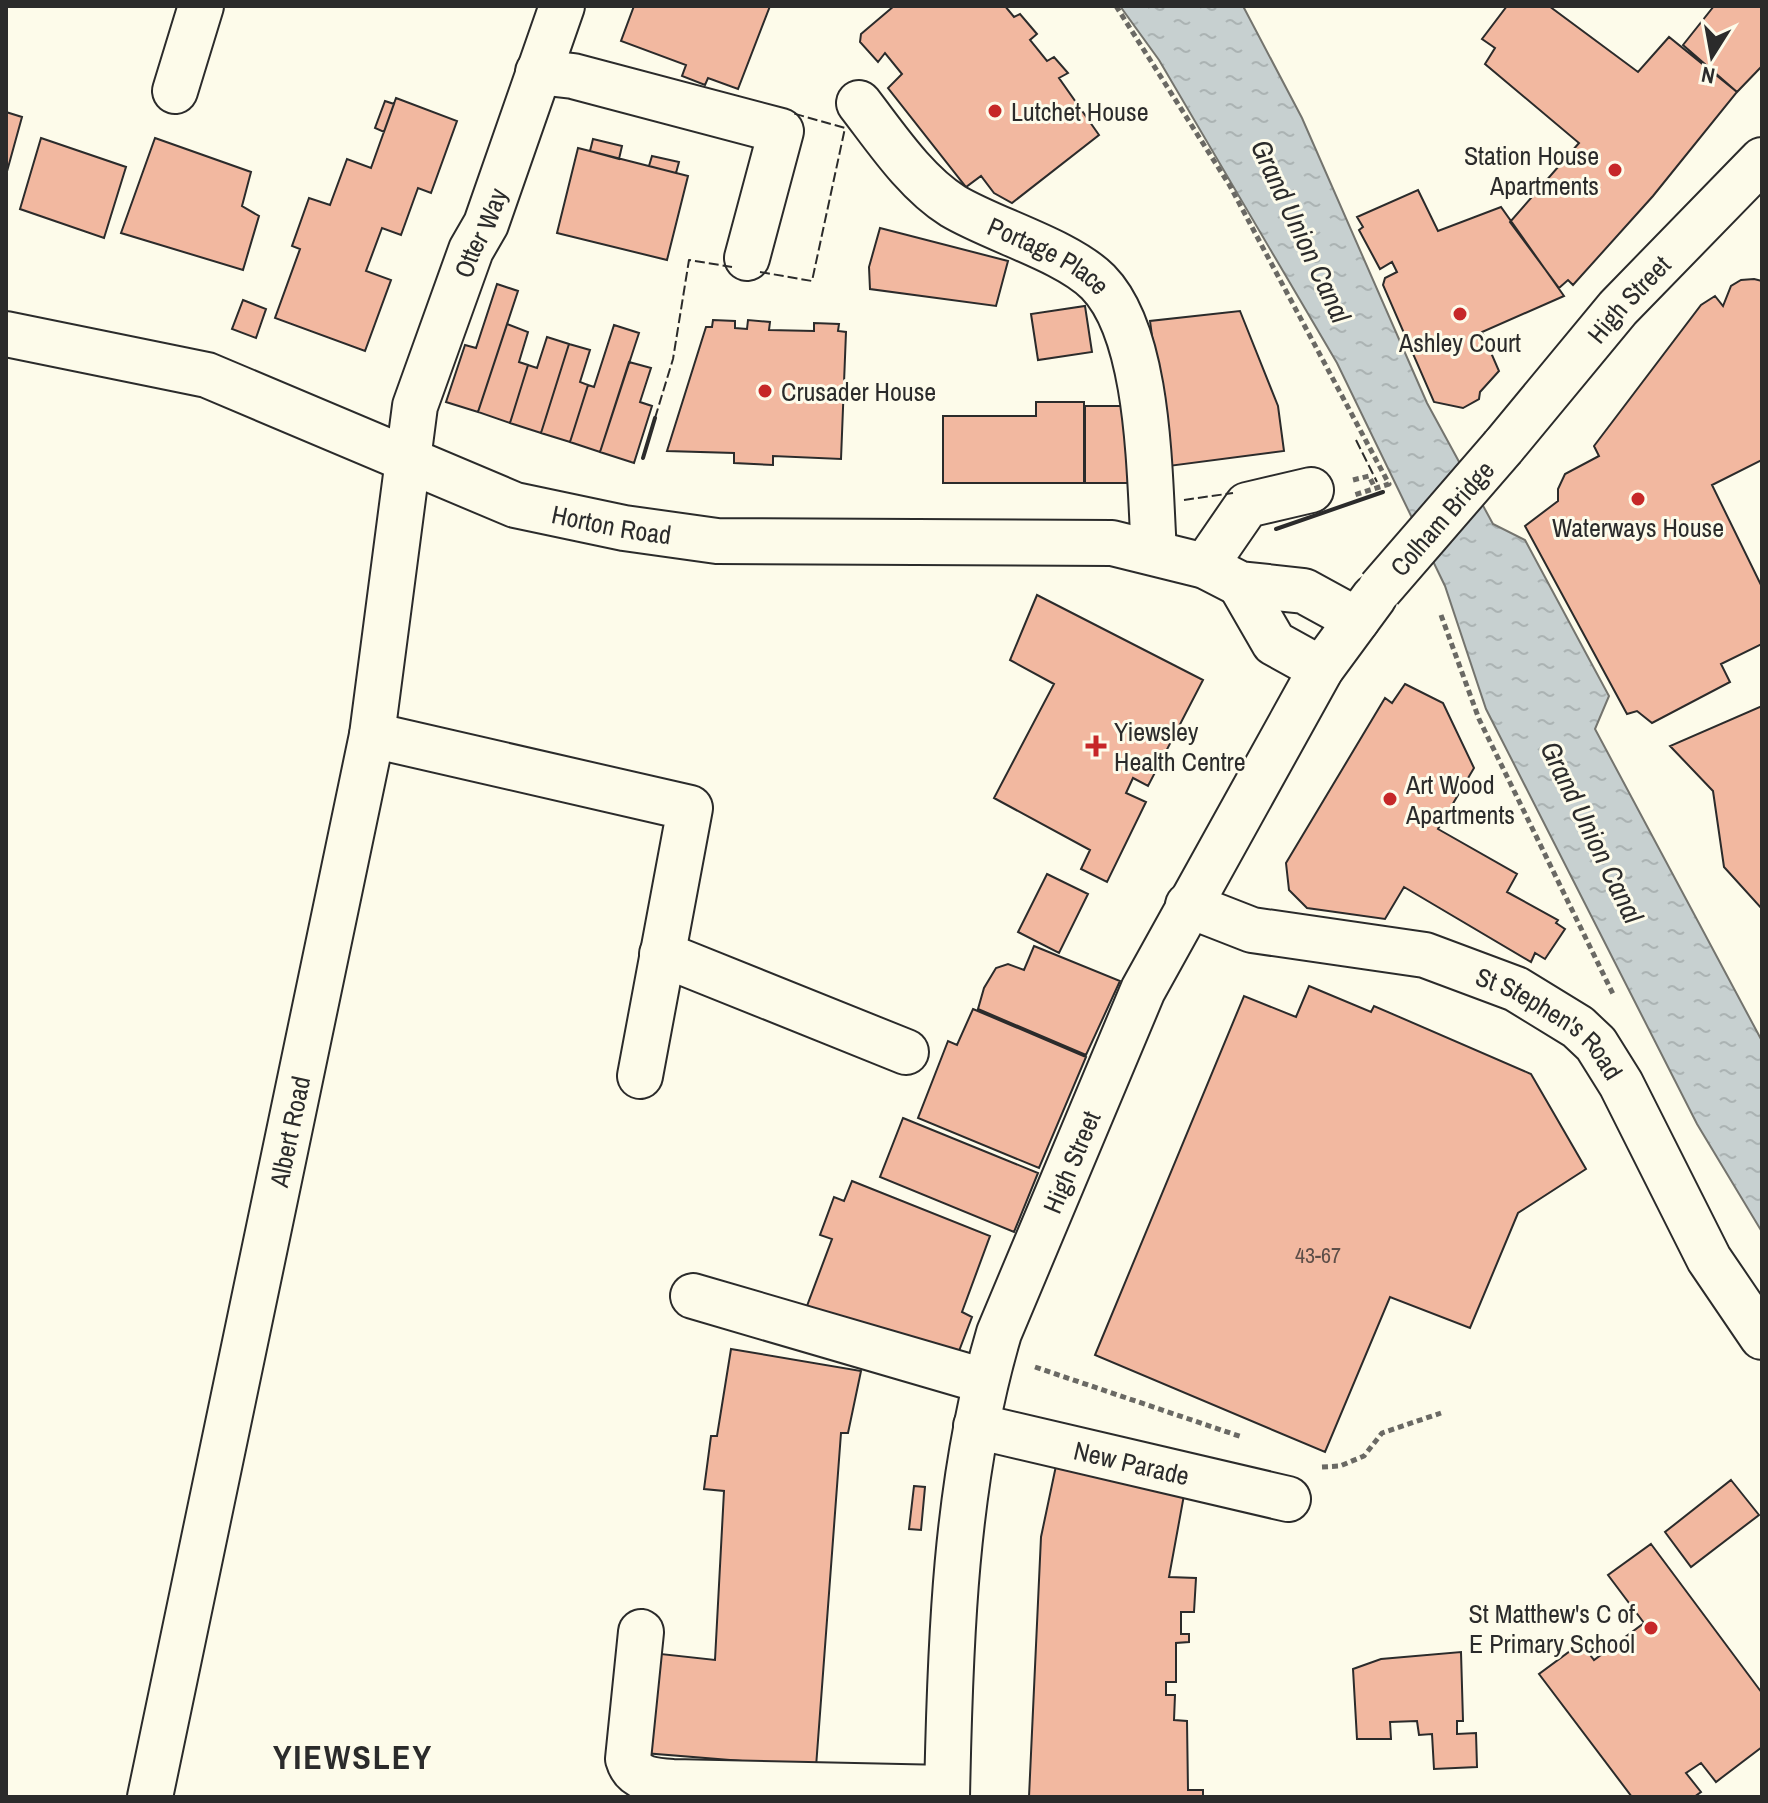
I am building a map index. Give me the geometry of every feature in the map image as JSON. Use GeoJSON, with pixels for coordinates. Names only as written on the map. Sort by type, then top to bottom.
{"type":"FeatureCollection","features":[{"type":"Feature","properties":{"kind":"street"},"geometry":{"type":"LineString","coordinates":[[175,91],[201,6]]}},
{"type":"Feature","properties":{"kind":"street","name":"Otter Way"},"geometry":{"type":"LineString","coordinates":[[406,461],[415,406],[471,250],[486,224],[562,6]]}},
{"type":"Feature","properties":{"kind":"street"},"geometry":{"type":"LineString","coordinates":[[538,72],[573,76],[781,131],[747,258]]}},
{"type":"Feature","properties":{"kind":"street","name":"Portage Place"},"geometry":{"type":"LineString","coordinates":[[859,103],[899,155],[950,204],[1040,247],[1096,279],[1105,290],[1128,335],[1142,390],[1154,551]]}},
{"type":"Feature","properties":{"kind":"street","name":"High Street"},"geometry":{"type":"LineString","coordinates":[[1503,447],[1618,308],[1757,176]]}},
{"type":"Feature","properties":{"kind":"street","name":"Horton Road"},"geometry":{"type":"LineString","coordinates":[[6,334],[207,375],[515,505],[670,536],[760,542],[975,539],[1112,543],[1154,551],[1222,575],[1368,605]]}},
{"type":"Feature","properties":{"kind":"street","name":"Colham Bridge"},"geometry":{"type":"LineString","coordinates":[[1368,605],[1503,447]]}},
{"type":"Feature","properties":{"kind":"street","name":"Albert Road"},"geometry":{"type":"LineString","coordinates":[[150,1797],[372,735],[406,461]]}},
{"type":"Feature","properties":{"kind":"street"},"geometry":{"type":"LineString","coordinates":[[1311,490],[1247,505],[1222,575],[1274,643],[1321,669]]}},
{"type":"Feature","properties":{"kind":"street","name":"High Street"},"geometry":{"type":"LineString","coordinates":[[947,1793],[955,1599],[976,1426],[988,1367],[1143,990],[1321,669],[1368,605]]}},
{"type":"Feature","properties":{"kind":"street"},"geometry":{"type":"LineString","coordinates":[[372,735],[690,808],[640,1076]]}},
{"type":"Feature","properties":{"kind":"street","name":"St Stephen's Road"},"geometry":{"type":"LineString","coordinates":[[1188,905],[1252,930],[1425,955],[1516,989],[1578,1027],[1596,1044],[1621,1084],[1709,1259],[1762,1337]]}},
{"type":"Feature","properties":{"kind":"street"},"geometry":{"type":"LineString","coordinates":[[662,954],[906,1052]]}},
{"type":"Feature","properties":{"kind":"street"},"geometry":{"type":"LineString","coordinates":[[693,1296],[988,1367]]}},
{"type":"Feature","properties":{"kind":"street","name":"New Parade"},"geometry":{"type":"LineString","coordinates":[[976,1426],[1288,1499]]}},
{"type":"Feature","properties":{"kind":"street"},"geometry":{"type":"LineString","coordinates":[[641,1632],[628,1759],[634,1772],[641,1776],[673,1782],[947,1793]]}},
{"type":"Feature","properties":{"kind":"path"},"geometry":{"type":"LineString","coordinates":[[1116,6],[1237,199],[1389,484],[1375,488]]}},
{"type":"Feature","properties":{"kind":"path"},"geometry":{"type":"LineString","coordinates":[[1441,615],[1479,719],[1524,811]]}},
{"type":"Feature","properties":{"kind":"path"},"geometry":{"type":"LineString","coordinates":[[988,1367],[1245,1438]]}},
{"type":"Feature","properties":{"kind":"path"},"geometry":{"type":"LineString","coordinates":[[1317,1467],[1340,1466],[1364,1456],[1382,1433],[1441,1413]]}},
{"type":"Feature","properties":{"kind":"water","name":"Grand Union Canal"},"geometry":{"type":"Polygon","coordinates":[[[1120,6],[1243,6],[1302,118],[1427,403],[1493,524],[1525,540],[1609,696],[1595,729],[1762,1041],[1762,1232],[1697,1124],[1486,709],[1445,586],[1337,363],[1159,60],[1120,6]]]}},
{"type":"Feature","properties":{"kind":"building"},"geometry":{"type":"Polygon","coordinates":[[[634,6],[770,6],[738,89],[708,78],[705,85],[682,76],[686,65],[621,41],[634,6]]]}},
{"type":"Feature","properties":{"kind":"building","name":"Lutchet House"},"geometry":{"type":"Polygon","coordinates":[[[894,6],[1005,6],[1014,17],[1020,14],[1037,34],[1030,40],[1047,61],[1054,57],[1068,73],[1059,78],[1099,135],[1012,203],[994,193],[981,176],[966,187],[888,88],[902,74],[885,53],[878,62],[860,42],[861,34],[894,6]]]}},
{"type":"Feature","properties":{"kind":"building","name":"Station House Apartments"},"geometry":{"type":"Polygon","coordinates":[[[1507,6],[1549,6],[1638,72],[1669,37],[1737,92],[1653,196],[1573,285],[1568,280],[1559,288],[1510,222],[1579,143],[1485,64],[1495,48],[1482,39],[1507,6]]]}},
{"type":"Feature","properties":{"kind":"building"},"geometry":{"type":"Polygon","coordinates":[[[1714,6],[1762,6],[1762,66],[1737,92],[1683,45],[1714,6]]]}},
{"type":"Feature","properties":{"kind":"building"},"geometry":{"type":"Polygon","coordinates":[[[396,98],[457,121],[431,193],[418,188],[401,235],[382,228],[366,271],[391,280],[365,351],[275,318],[300,249],[292,246],[309,198],[330,205],[347,159],[371,168],[396,98]]]}},
{"type":"Feature","properties":{"kind":"building"},"geometry":{"type":"Polygon","coordinates":[[[385,101],[394,104],[384,132],[375,128],[385,101]]]}},
{"type":"Feature","properties":{"kind":"building"},"geometry":{"type":"Polygon","coordinates":[[[6,112],[22,117],[6,175],[6,112]]]}},
{"type":"Feature","properties":{"kind":"building"},"geometry":{"type":"Polygon","coordinates":[[[41,138],[126,167],[104,238],[20,209],[41,138]]]}},
{"type":"Feature","properties":{"kind":"building"},"geometry":{"type":"Polygon","coordinates":[[[155,138],[251,172],[242,206],[259,216],[243,270],[121,233],[155,138]]]}},
{"type":"Feature","properties":{"kind":"building"},"geometry":{"type":"Polygon","coordinates":[[[593,139],[622,146],[619,159],[590,151],[593,139]]]}},
{"type":"Feature","properties":{"kind":"building"},"geometry":{"type":"Polygon","coordinates":[[[578,148],[688,176],[667,260],[557,233],[578,148]]]}},
{"type":"Feature","properties":{"kind":"building"},"geometry":{"type":"Polygon","coordinates":[[[652,156],[679,162],[676,173],[649,166],[652,156]]]}},
{"type":"Feature","properties":{"kind":"building","name":"Ashley Court"},"geometry":{"type":"Polygon","coordinates":[[[1418,190],[1438,231],[1501,207],[1564,296],[1482,332],[1499,371],[1480,392],[1479,399],[1463,408],[1434,402],[1383,285],[1385,278],[1397,272],[1392,262],[1380,269],[1359,230],[1363,227],[1357,217],[1418,190]]]}},
{"type":"Feature","properties":{"kind":"building"},"geometry":{"type":"Polygon","coordinates":[[[880,228],[1008,261],[996,306],[870,289],[869,267],[880,228]]]}},
{"type":"Feature","properties":{"kind":"building","name":"Waterways House"},"geometry":{"type":"Polygon","coordinates":[[[1741,280],[1762,281],[1762,460],[1712,485],[1762,587],[1762,644],[1721,664],[1730,682],[1652,723],[1637,711],[1627,714],[1525,526],[1558,501],[1558,489],[1565,474],[1599,456],[1594,446],[1701,305],[1715,296],[1723,306],[1731,286],[1741,280]]]}},
{"type":"Feature","properties":{"kind":"building"},"geometry":{"type":"Polygon","coordinates":[[[497,284],[518,291],[478,412],[446,402],[465,345],[476,348],[497,284]]]}},
{"type":"Feature","properties":{"kind":"building"},"geometry":{"type":"Polygon","coordinates":[[[243,300],[266,309],[256,338],[232,329],[243,300]]]}},
{"type":"Feature","properties":{"kind":"building"},"geometry":{"type":"Polygon","coordinates":[[[1085,306],[1092,352],[1038,360],[1031,314],[1085,306]]]}},
{"type":"Feature","properties":{"kind":"building"},"geometry":{"type":"Polygon","coordinates":[[[1240,311],[1278,406],[1284,451],[1169,466],[1150,321],[1240,311]]]}},
{"type":"Feature","properties":{"kind":"building","name":"Crusader House"},"geometry":{"type":"Polygon","coordinates":[[[713,320],[735,321],[735,328],[747,329],[748,320],[770,322],[769,330],[814,331],[814,323],[839,324],[838,331],[846,332],[841,459],[773,456],[773,465],[734,463],[734,453],[667,451],[706,327],[712,327],[713,320]]]}},
{"type":"Feature","properties":{"kind":"building"},"geometry":{"type":"Polygon","coordinates":[[[507,324],[528,332],[519,362],[528,365],[510,423],[478,412],[507,324]]]}},
{"type":"Feature","properties":{"kind":"building"},"geometry":{"type":"Polygon","coordinates":[[[614,325],[639,333],[600,452],[570,442],[588,385],[594,387],[614,325]]]}},
{"type":"Feature","properties":{"kind":"building"},"geometry":{"type":"Polygon","coordinates":[[[547,337],[569,344],[541,433],[510,423],[528,365],[537,368],[547,337]]]}},
{"type":"Feature","properties":{"kind":"building"},"geometry":{"type":"Polygon","coordinates":[[[569,344],[590,350],[580,382],[588,385],[570,442],[541,433],[569,344]]]}},
{"type":"Feature","properties":{"kind":"building"},"geometry":{"type":"Polygon","coordinates":[[[629,362],[651,368],[640,402],[652,406],[634,463],[600,452],[629,362]]]}},
{"type":"Feature","properties":{"kind":"building"},"geometry":{"type":"Polygon","coordinates":[[[1036,402],[1084,402],[1084,483],[943,483],[943,416],[1036,416],[1036,402]]]}},
{"type":"Feature","properties":{"kind":"building"},"geometry":{"type":"Polygon","coordinates":[[[1085,406],[1131,406],[1131,483],[1085,483],[1085,406]]]}},
{"type":"Feature","properties":{"kind":"building"},"geometry":{"type":"Polygon","coordinates":[[[1037,595],[1203,680],[1148,786],[1133,778],[1126,793],[1146,802],[1107,882],[1081,869],[1090,850],[994,798],[1054,684],[1010,660],[1037,595]]]}},
{"type":"Feature","properties":{"kind":"building","name":"Art Wood Apartments"},"geometry":{"type":"Polygon","coordinates":[[[1405,684],[1443,703],[1474,768],[1438,829],[1517,874],[1507,892],[1558,920],[1556,923],[1565,929],[1545,959],[1535,953],[1531,962],[1404,887],[1385,919],[1307,908],[1289,890],[1286,863],[1385,698],[1392,703],[1405,684]]]}},
{"type":"Feature","properties":{"kind":"building"},"geometry":{"type":"Polygon","coordinates":[[[1762,706],[1762,909],[1724,867],[1713,791],[1670,746],[1762,706]]]}},
{"type":"Feature","properties":{"kind":"building"},"geometry":{"type":"Polygon","coordinates":[[[1047,874],[1088,894],[1059,953],[1018,932],[1047,874]]]}},
{"type":"Feature","properties":{"kind":"building"},"geometry":{"type":"Polygon","coordinates":[[[1034,946],[1120,981],[1086,1055],[978,1009],[984,988],[996,968],[1008,964],[1024,970],[1034,946]]]}},
{"type":"Feature","properties":{"kind":"building"},"geometry":{"type":"Polygon","coordinates":[[[1309,986],[1371,1012],[1374,1006],[1531,1074],[1586,1169],[1518,1213],[1470,1328],[1390,1297],[1325,1452],[1095,1355],[1244,996],[1296,1017],[1309,986]]]}},
{"type":"Feature","properties":{"kind":"building"},"geometry":{"type":"Polygon","coordinates":[[[973,1009],[1086,1057],[1039,1168],[918,1118],[948,1041],[957,1045],[973,1009]]]}},
{"type":"Feature","properties":{"kind":"building"},"geometry":{"type":"Polygon","coordinates":[[[903,1118],[1038,1173],[1014,1232],[880,1177],[903,1118]]]}},
{"type":"Feature","properties":{"kind":"building"},"geometry":{"type":"Polygon","coordinates":[[[852,1181],[990,1236],[962,1312],[972,1317],[954,1364],[807,1306],[832,1239],[820,1235],[834,1197],[844,1201],[852,1181]]]}},
{"type":"Feature","properties":{"kind":"building"},"geometry":{"type":"Polygon","coordinates":[[[731,1349],[861,1371],[848,1433],[841,1433],[816,1767],[644,1753],[652,1653],[715,1660],[724,1491],[704,1489],[711,1436],[717,1436],[731,1349]]]}},
{"type":"Feature","properties":{"kind":"building"},"geometry":{"type":"Polygon","coordinates":[[[1057,1461],[1184,1495],[1169,1577],[1196,1578],[1194,1612],[1181,1612],[1181,1634],[1189,1634],[1189,1642],[1176,1643],[1176,1682],[1166,1682],[1166,1695],[1175,1695],[1174,1720],[1187,1721],[1188,1790],[1203,1790],[1203,1797],[1029,1797],[1041,1537],[1057,1461]]]}},
{"type":"Feature","properties":{"kind":"building"},"geometry":{"type":"Polygon","coordinates":[[[1731,1480],[1759,1515],[1691,1567],[1665,1532],[1731,1480]]]}},
{"type":"Feature","properties":{"kind":"building"},"geometry":{"type":"Polygon","coordinates":[[[914,1486],[925,1487],[921,1530],[909,1529],[914,1486]]]}},
{"type":"Feature","properties":{"kind":"building"},"geometry":{"type":"Polygon","coordinates":[[[1651,1544],[1762,1693],[1762,1747],[1716,1782],[1701,1763],[1686,1773],[1701,1792],[1694,1797],[1632,1797],[1539,1674],[1581,1643],[1594,1660],[1644,1623],[1608,1575],[1651,1544]]]}},
{"type":"Feature","properties":{"kind":"building"},"geometry":{"type":"Polygon","coordinates":[[[1461,1652],[1463,1721],[1457,1721],[1457,1734],[1476,1733],[1477,1767],[1434,1769],[1432,1734],[1419,1735],[1417,1721],[1390,1722],[1391,1739],[1357,1739],[1353,1669],[1381,1659],[1461,1652]]]}},
{"type":"Feature","properties":{"kind":"fence"},"geometry":{"type":"LineString","coordinates":[[760,272],[812,281],[845,128],[792,113]]}},
{"type":"Feature","properties":{"kind":"fence"},"geometry":{"type":"LineString","coordinates":[[655,418],[673,359],[689,260],[732,267]]}},
{"type":"Feature","properties":{"kind":"fence"},"geometry":{"type":"LineString","coordinates":[[1356,440],[1377,482]]}},
{"type":"Feature","properties":{"kind":"fence"},"geometry":{"type":"LineString","coordinates":[[1184,500],[1233,493]]}},
{"type":"Feature","properties":{"kind":"wall"},"geometry":{"type":"LineString","coordinates":[[643,458],[655,418]]}},
{"type":"Feature","properties":{"kind":"wall"},"geometry":{"type":"LineString","coordinates":[[1276,529],[1383,492]]}},
{"type":"Feature","properties":{"kind":"place","name":"Lutchet House"},"geometry":{"type":"Point","coordinates":[995,111]}},
{"type":"Feature","properties":{"kind":"place","name":"Station House Apartments"},"geometry":{"type":"Point","coordinates":[1615,170]}},
{"type":"Feature","properties":{"kind":"place","name":"Ashley Court"},"geometry":{"type":"Point","coordinates":[1460,314]}},
{"type":"Feature","properties":{"kind":"place","name":"Crusader House"},"geometry":{"type":"Point","coordinates":[765,391]}},
{"type":"Feature","properties":{"kind":"place","name":"Waterways House"},"geometry":{"type":"Point","coordinates":[1638,499]}},
{"type":"Feature","properties":{"kind":"place","name":"Yiewsley Health Centre"},"geometry":{"type":"Point","coordinates":[1096,746]}},
{"type":"Feature","properties":{"kind":"place","name":"Art Wood Apartments"},"geometry":{"type":"Point","coordinates":[1390,799]}},
{"type":"Feature","properties":{"kind":"place","name":"St Matthew's C of E Primary School"},"geometry":{"type":"Point","coordinates":[1651,1628]}},
{"type":"Feature","properties":{"kind":"district","name":"YIEWSLEY"},"geometry":{"type":"Point","coordinates":[353,1757]}}]}
